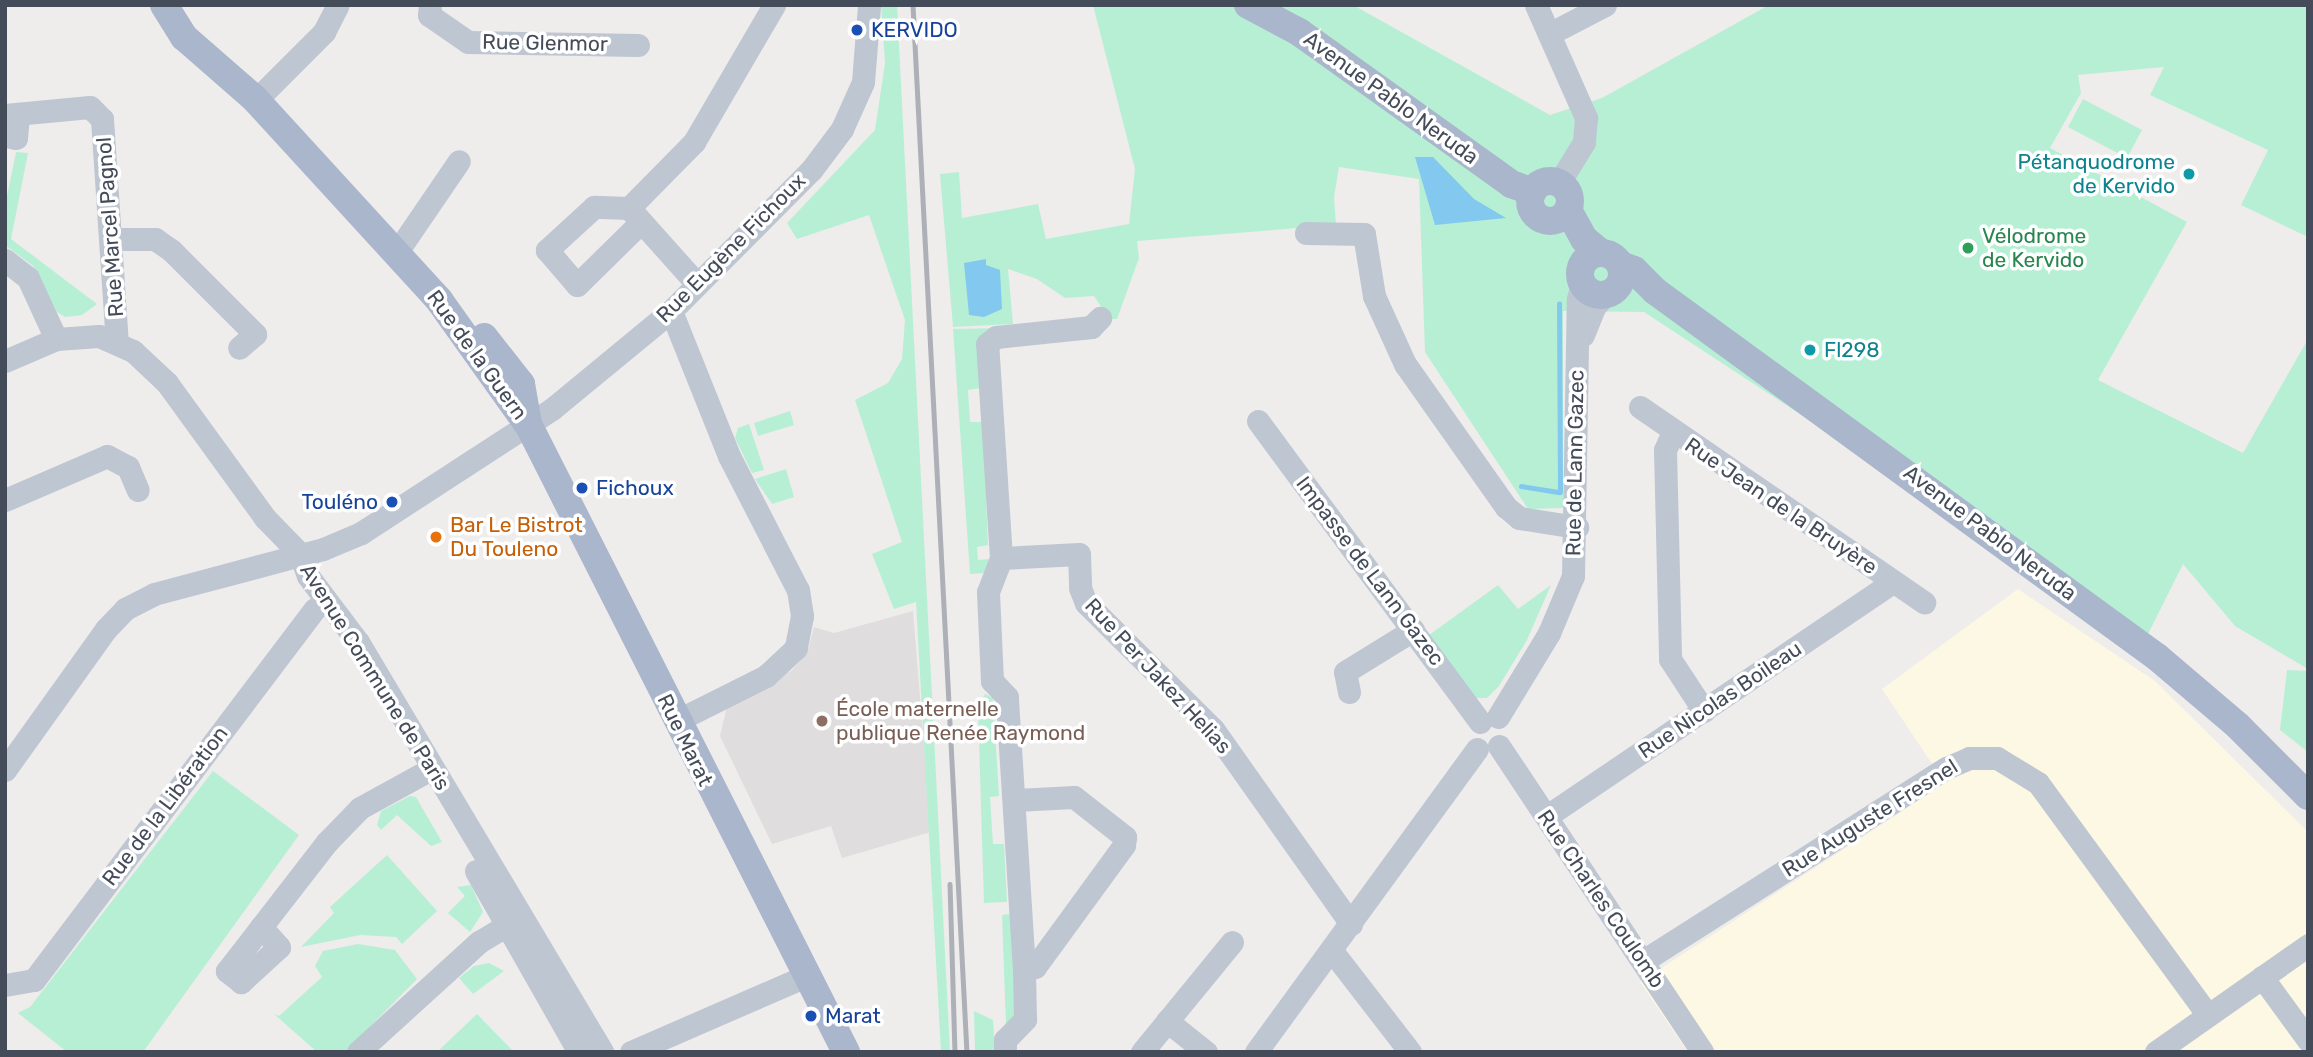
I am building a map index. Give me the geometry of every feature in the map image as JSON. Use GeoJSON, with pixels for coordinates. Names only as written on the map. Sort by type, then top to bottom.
{"type":"FeatureCollection","features":[{"type":"Feature","properties":{"kind":"main road","name":"Rue de la Guern"},"geometry":{"type":"LineString","coordinates":[[164,5],[184,37],[254,98],[439,300],[529,426]]}},
{"type":"Feature","properties":{"kind":"main road","name":"Rue de la Guern"},"geometry":{"type":"LineString","coordinates":[[183,5],[196,28],[264,92],[403,243],[514,371],[529,426]]}},
{"type":"Feature","properties":{"kind":"main road","name":"Avenue Pablo Neruda"},"geometry":{"type":"LineString","coordinates":[[1248,5],[1299,32],[1511,184],[1546,187]]}},
{"type":"Feature","properties":{"kind":"main road"},"geometry":{"type":"LineString","coordinates":[[1546,187],[1568,192],[1561,216],[1584,239],[1602,275]]}},
{"type":"Feature","properties":{"kind":"main road","name":"Avenue Pablo Neruda"},"geometry":{"type":"LineString","coordinates":[[1602,275],[1655,291],[2157,657],[2238,726],[2308,796]]}},
{"type":"Feature","properties":{"kind":"main road","name":"Rue Marat"},"geometry":{"type":"LineString","coordinates":[[529,426],[676,721],[846,1052]]}},
{"type":"Feature","properties":{"kind":"street"},"geometry":{"type":"LineString","coordinates":[[264,92],[324,32],[338,5]]}},
{"type":"Feature","properties":{"kind":"street","name":"Rue Glenmor"},"geometry":{"type":"LineString","coordinates":[[430,5],[429,15],[468,42],[638,45]]}},
{"type":"Feature","properties":{"kind":"street"},"geometry":{"type":"LineString","coordinates":[[697,284],[635,215],[694,142],[774,5]]}},
{"type":"Feature","properties":{"kind":"street"},"geometry":{"type":"LineString","coordinates":[[1536,5],[1584,110],[1587,126],[1579,153],[1546,187]]}},
{"type":"Feature","properties":{"kind":"street"},"geometry":{"type":"LineString","coordinates":[[1549,34],[1605,5]]}},
{"type":"Feature","properties":{"kind":"street","name":"Rue Eugène Fichoux"},"geometry":{"type":"LineString","coordinates":[[5,771],[106,629],[125,609],[154,594],[291,557],[361,533],[529,426],[671,311],[812,169],[842,129],[863,82],[867,13]]}},
{"type":"Feature","properties":{"kind":"street","name":"Rue Marcel Pagnol"},"geometry":{"type":"LineString","coordinates":[[5,136],[16,138],[11,114],[90,107],[102,119],[117,342]]}},
{"type":"Feature","properties":{"kind":"street"},"geometry":{"type":"LineString","coordinates":[[403,243],[459,160]]}},
{"type":"Feature","properties":{"kind":"street"},"geometry":{"type":"LineString","coordinates":[[1306,233],[1364,234],[1374,296],[1405,364],[1506,507],[1519,518],[1577,527]]}},
{"type":"Feature","properties":{"kind":"street"},"geometry":{"type":"LineString","coordinates":[[112,239],[155,239],[171,250],[255,334],[239,348]]}},
{"type":"Feature","properties":{"kind":"street"},"geometry":{"type":"LineString","coordinates":[[5,260],[28,278],[56,339]]}},
{"type":"Feature","properties":{"kind":"street","name":"Rue de Lann Gazec"},"geometry":{"type":"LineString","coordinates":[[1489,720],[1549,633],[1573,576],[1577,527],[1577,358],[1602,275]]}},
{"type":"Feature","properties":{"kind":"street"},"geometry":{"type":"LineString","coordinates":[[671,311],[729,456],[798,590],[802,616],[796,648],[766,676],[676,721]]}},
{"type":"Feature","properties":{"kind":"street"},"geometry":{"type":"LineString","coordinates":[[1005,1052],[1005,1040],[1025,1019],[1024,970],[1007,697],[992,681],[991,668],[988,592],[1001,558],[987,344],[996,337],[1091,327],[1100,318]]}},
{"type":"Feature","properties":{"kind":"street"},"geometry":{"type":"LineString","coordinates":[[5,361],[56,339],[80,334],[117,342]]}},
{"type":"Feature","properties":{"kind":"street","name":"Avenue Commune de Paris"},"geometry":{"type":"LineString","coordinates":[[117,342],[167,383],[291,557],[358,642],[425,772]]}},
{"type":"Feature","properties":{"kind":"street","name":"Rue Jean de la Bruyère"},"geometry":{"type":"LineString","coordinates":[[1640,407],[1924,602]]}},
{"type":"Feature","properties":{"kind":"street","name":"Impasse de Lann Gazec"},"geometry":{"type":"LineString","coordinates":[[1258,421],[1413,630],[1489,720]]}},
{"type":"Feature","properties":{"kind":"street"},"geometry":{"type":"LineString","coordinates":[[1673,432],[1665,450],[1670,659],[1704,710]]}},
{"type":"Feature","properties":{"kind":"street"},"geometry":{"type":"LineString","coordinates":[[5,500],[107,456],[128,467],[138,490]]}},
{"type":"Feature","properties":{"kind":"street","name":"Rue Per Jakez Helias"},"geometry":{"type":"LineString","coordinates":[[1001,558],[1079,554],[1080,588],[1086,603],[1213,729],[1351,923]]}},
{"type":"Feature","properties":{"kind":"street","name":"Avenue Commune de Paris"},"geometry":{"type":"LineString","coordinates":[[291,557],[315,609],[343,643],[514,920],[602,1052]]}},
{"type":"Feature","properties":{"kind":"street","name":"Rue Nicolas Boileau"},"geometry":{"type":"LineString","coordinates":[[1546,816],[1892,582]]}},
{"type":"Feature","properties":{"kind":"street","name":"Rue de la Libération"},"geometry":{"type":"LineString","coordinates":[[5,985],[34,979],[315,609]]}},
{"type":"Feature","properties":{"kind":"street"},"geometry":{"type":"LineString","coordinates":[[1349,692],[1345,673],[1413,630]]}},
{"type":"Feature","properties":{"kind":"street"},"geometry":{"type":"LineString","coordinates":[[1256,1052],[1351,923],[1488,748],[1489,720]]}},
{"type":"Feature","properties":{"kind":"street","name":"Rue Charles Coulomb"},"geometry":{"type":"LineString","coordinates":[[1488,748],[1546,816],[1702,1052]]}},
{"type":"Feature","properties":{"kind":"street","name":"Rue Auguste Fresnel"},"geometry":{"type":"LineString","coordinates":[[1643,961],[1946,768],[1969,758],[1997,758],[2038,783],[2207,1014]]}},
{"type":"Feature","properties":{"kind":"street"},"geometry":{"type":"LineString","coordinates":[[261,927],[327,842],[360,808],[425,772]]}},
{"type":"Feature","properties":{"kind":"street"},"geometry":{"type":"LineString","coordinates":[[1014,800],[1074,797],[1125,837],[1124,845],[1035,967],[1024,970]]}},
{"type":"Feature","properties":{"kind":"street"},"geometry":{"type":"LineString","coordinates":[[358,1052],[479,942],[514,920]]}},
{"type":"Feature","properties":{"kind":"street","name":"Avenue Commune de Paris"},"geometry":{"type":"LineString","coordinates":[[514,920],[579,1052]]}},
{"type":"Feature","properties":{"kind":"street"},"geometry":{"type":"LineString","coordinates":[[1142,1052],[1232,942]]}},
{"type":"Feature","properties":{"kind":"street"},"geometry":{"type":"LineString","coordinates":[[2156,1052],[2308,945]]}},
{"type":"Feature","properties":{"kind":"street"},"geometry":{"type":"LineString","coordinates":[[1332,951],[1410,1052]]}},
{"type":"Feature","properties":{"kind":"street"},"geometry":{"type":"LineString","coordinates":[[631,1052],[806,976]]}},
{"type":"Feature","properties":{"kind":"street"},"geometry":{"type":"LineString","coordinates":[[2262,977],[2308,1040]]}},
{"type":"Feature","properties":{"kind":"street"},"geometry":{"type":"LineString","coordinates":[[1167,1021],[1206,1052]]}},
{"type":"Feature","properties":{"kind":"shaded area"},"geometry":{"type":"Polygon","coordinates":[[[2018,589],[2155,681],[2308,832],[2308,1052],[1688,1052],[1640,982],[1945,783],[1882,689],[2018,589]]]}},
{"type":"Feature","properties":{"kind":"shaded area","name":"École maternelle publique Renée Raymond"},"geometry":{"type":"Polygon","coordinates":[[[913,611],[931,832],[842,858],[831,826],[772,844],[720,736],[727,706],[791,671],[807,654],[814,627],[834,633],[913,611]]]}},
{"type":"Feature","properties":{"kind":"green space"},"geometry":{"type":"Polygon","coordinates":[[[881,5],[897,5],[950,1052],[941,1052],[916,602],[894,609],[872,554],[902,542],[855,400],[888,383],[902,359],[905,320],[869,215],[797,239],[787,223],[875,130],[885,63],[881,5]]]}},
{"type":"Feature","properties":{"kind":"green space"},"geometry":{"type":"Polygon","coordinates":[[[1093,5],[1353,5],[1550,115],[1602,98],[1769,5],[2308,5],[2308,237],[2241,205],[2268,150],[2150,95],[2164,67],[2078,75],[2081,93],[2050,148],[2187,222],[2098,380],[2243,453],[2308,339],[2308,669],[2235,626],[2183,564],[2145,640],[1644,312],[1563,311],[1563,508],[1528,509],[1425,352],[1419,179],[1339,167],[1334,197],[1336,225],[1137,241],[1139,258],[1117,319],[1109,319],[1094,296],[1065,298],[1037,279],[1008,269],[1013,324],[953,327],[940,174],[959,172],[962,218],[1038,204],[1046,239],[1129,224],[1135,169],[1093,5]]]}},
{"type":"Feature","properties":{"kind":"green space"},"geometry":{"type":"Polygon","coordinates":[[[2083,99],[2142,130],[2127,158],[2068,127],[2083,99]]]}},
{"type":"Feature","properties":{"kind":"green space"},"geometry":{"type":"Polygon","coordinates":[[[16,152],[28,153],[11,239],[97,304],[82,315],[65,317],[57,312],[33,266],[5,245],[5,206],[16,152]]]}},
{"type":"Feature","properties":{"kind":"green space"},"geometry":{"type":"Polygon","coordinates":[[[1001,328],[981,388],[968,390],[970,422],[983,422],[988,545],[977,547],[978,560],[989,559],[985,573],[970,574],[953,329],[1001,328]]]}},
{"type":"Feature","properties":{"kind":"green space"},"geometry":{"type":"Polygon","coordinates":[[[790,411],[794,425],[758,436],[754,423],[790,411]]]}},
{"type":"Feature","properties":{"kind":"green space"},"geometry":{"type":"Polygon","coordinates":[[[749,424],[764,470],[752,473],[735,438],[738,428],[749,424]]]}},
{"type":"Feature","properties":{"kind":"green space"},"geometry":{"type":"Polygon","coordinates":[[[786,469],[794,497],[772,504],[755,479],[786,469]]]}},
{"type":"Feature","properties":{"kind":"green space"},"geometry":{"type":"Polygon","coordinates":[[[1498,585],[1518,609],[1551,585],[1527,640],[1499,686],[1487,698],[1477,698],[1467,693],[1425,638],[1498,585]]]}},
{"type":"Feature","properties":{"kind":"green space"},"geometry":{"type":"Polygon","coordinates":[[[2287,670],[2308,671],[2308,752],[2280,730],[2287,670]]]}},
{"type":"Feature","properties":{"kind":"green space"},"geometry":{"type":"Polygon","coordinates":[[[985,694],[993,698],[999,796],[990,797],[993,844],[1004,844],[1007,902],[984,903],[978,707],[985,694]]]}},
{"type":"Feature","properties":{"kind":"green space"},"geometry":{"type":"Polygon","coordinates":[[[213,771],[299,835],[143,1052],[67,1052],[18,1013],[30,1007],[213,771]]]}},
{"type":"Feature","properties":{"kind":"green space"},"geometry":{"type":"Polygon","coordinates":[[[410,796],[416,797],[442,842],[431,846],[397,815],[381,830],[377,825],[381,811],[410,796]]]}},
{"type":"Feature","properties":{"kind":"green space"},"geometry":{"type":"Polygon","coordinates":[[[387,855],[437,911],[402,944],[396,937],[360,935],[301,947],[334,913],[330,907],[387,855]]]}},
{"type":"Feature","properties":{"kind":"green space"},"geometry":{"type":"Polygon","coordinates":[[[471,885],[483,912],[470,932],[448,913],[465,896],[457,887],[471,885]]]}},
{"type":"Feature","properties":{"kind":"green space"},"geometry":{"type":"Polygon","coordinates":[[[1010,914],[1017,1018],[1006,1025],[1002,915],[1010,914]]]}},
{"type":"Feature","properties":{"kind":"green space"},"geometry":{"type":"Polygon","coordinates":[[[358,944],[395,950],[417,979],[345,1052],[317,1052],[274,1014],[279,1016],[322,977],[315,966],[323,951],[358,944]]]}},
{"type":"Feature","properties":{"kind":"green space"},"geometry":{"type":"Polygon","coordinates":[[[489,963],[504,971],[473,994],[459,978],[474,966],[489,963]]]}},
{"type":"Feature","properties":{"kind":"green space"},"geometry":{"type":"Polygon","coordinates":[[[974,1011],[993,1020],[995,1052],[975,1052],[974,1011]]]}},
{"type":"Feature","properties":{"kind":"green space"},"geometry":{"type":"Polygon","coordinates":[[[477,1014],[514,1052],[437,1052],[477,1014]]]}},
{"type":"Feature","properties":{"kind":"water"},"geometry":{"type":"Polygon","coordinates":[[[1415,157],[1433,157],[1474,199],[1506,218],[1435,225],[1415,157]]]}},
{"type":"Feature","properties":{"kind":"water"},"geometry":{"type":"Polygon","coordinates":[[[986,259],[986,265],[1000,270],[1002,309],[984,317],[969,315],[964,263],[986,259]]]}},
{"type":"Feature","properties":{"kind":"waterway"},"geometry":{"type":"LineString","coordinates":[[1521,486],[1560,492],[1559,304]]}},
{"type":"Feature","properties":{"kind":"railway"},"geometry":{"type":"LineString","coordinates":[[913,5],[967,1052]]}},
{"type":"Feature","properties":{"kind":"railway"},"geometry":{"type":"LineString","coordinates":[[950,884],[955,1052]]}},
{"type":"Feature","properties":{"kind":"place","name":"KERVIDO"},"geometry":{"type":"Point","coordinates":[857,30]}},
{"type":"Feature","properties":{"kind":"place","name":"Pétanquodrome de Kervido"},"geometry":{"type":"Point","coordinates":[2189,174]}},
{"type":"Feature","properties":{"kind":"place","name":"Vélodrome de Kervido"},"geometry":{"type":"Point","coordinates":[1968,248]}},
{"type":"Feature","properties":{"kind":"place","name":"Fl298"},"geometry":{"type":"Point","coordinates":[1810,350]}},
{"type":"Feature","properties":{"kind":"place","name":"Fichoux"},"geometry":{"type":"Point","coordinates":[582,488]}},
{"type":"Feature","properties":{"kind":"place","name":"Touléno"},"geometry":{"type":"Point","coordinates":[392,502]}},
{"type":"Feature","properties":{"kind":"place","name":"Bar Le Bistrot Du Touleno"},"geometry":{"type":"Point","coordinates":[436,537]}},
{"type":"Feature","properties":{"kind":"place","name":"École maternelle publique Renée Raymond"},"geometry":{"type":"Point","coordinates":[822,721]}},
{"type":"Feature","properties":{"kind":"place","name":"Marat"},"geometry":{"type":"Point","coordinates":[811,1016]}}]}
